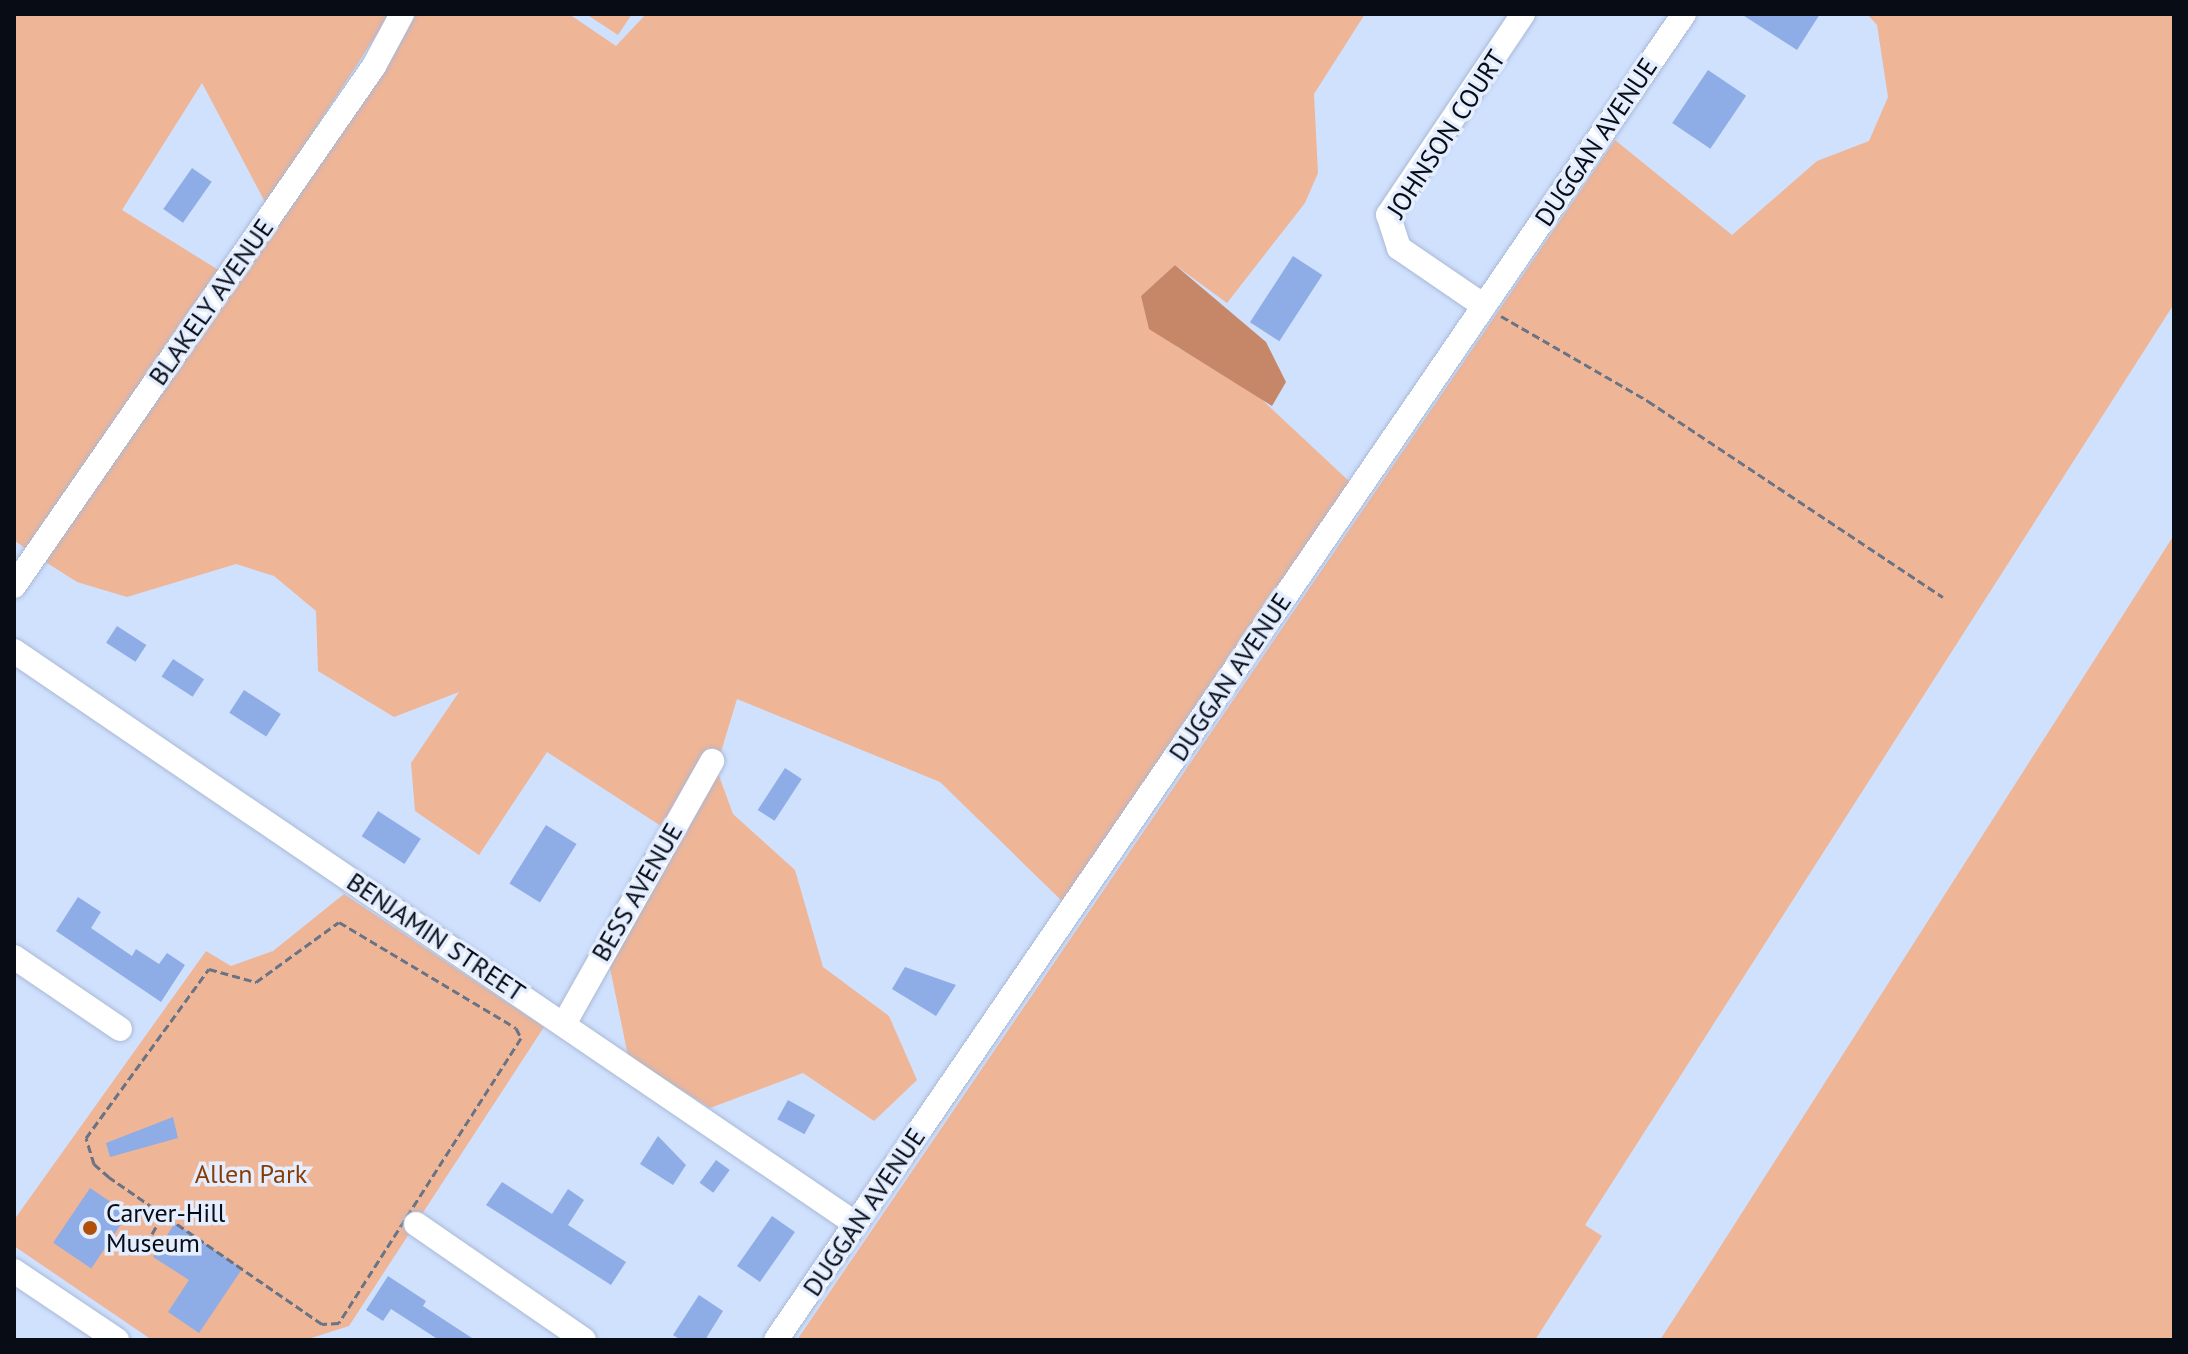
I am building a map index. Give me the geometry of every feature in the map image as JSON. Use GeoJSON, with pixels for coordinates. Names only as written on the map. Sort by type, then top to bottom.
{"type":"FeatureCollection","features":[{"type":"Feature","properties":{"kind":"street","name":"BLAKELY AVENUE"},"geometry":{"type":"LineString","coordinates":[[14,586],[22,559],[374,66],[402,14]]}},
{"type":"Feature","properties":{"kind":"street","name":"JOHNSON COURT"},"geometry":{"type":"LineString","coordinates":[[1484,306],[1399,248],[1390,238],[1388,215],[1523,14]]}},
{"type":"Feature","properties":{"kind":"street","name":"DUGGAN AVENUE"},"geometry":{"type":"LineString","coordinates":[[776,1340],[1684,14]]}},
{"type":"Feature","properties":{"kind":"street","name":"BENJAMIN STREET"},"geometry":{"type":"LineString","coordinates":[[14,651],[856,1224]]}},
{"type":"Feature","properties":{"kind":"street","name":"BESS AVENUE"},"geometry":{"type":"LineString","coordinates":[[564,1024],[712,761]]}},
{"type":"Feature","properties":{"kind":"street"},"geometry":{"type":"LineString","coordinates":[[14,957],[120,1029]]}},
{"type":"Feature","properties":{"kind":"street"},"geometry":{"type":"LineString","coordinates":[[416,1224],[584,1340]]}},
{"type":"Feature","properties":{"kind":"street"},"geometry":{"type":"LineString","coordinates":[[14,1271],[117,1340]]}},
{"type":"Feature","properties":{"kind":"path"},"geometry":{"type":"LineString","coordinates":[[1484,306],[1648,401],[1943,597]]}},
{"type":"Feature","properties":{"kind":"path"},"geometry":{"type":"LineString","coordinates":[[339,922],[516,1028],[521,1038],[339,1323],[322,1324],[165,1211],[94,1164],[86,1138],[209,969],[256,982],[339,922]]}},
{"type":"Feature","properties":{"kind":"path"},"geometry":{"type":"LineString","coordinates":[[152,1234],[165,1211]]}},
{"type":"Feature","properties":{"kind":"green space"},"geometry":{"type":"Polygon","coordinates":[[[14,14],[390,14],[266,204],[202,83],[122,210],[220,271],[26,549],[14,540],[14,14]]]}},
{"type":"Feature","properties":{"kind":"green space"},"geometry":{"type":"Polygon","coordinates":[[[414,14],[569,14],[616,46],[646,14],[1365,14],[1314,94],[1318,173],[1305,203],[1227,303],[1175,265],[1141,296],[1177,347],[1242,381],[1350,482],[1063,902],[940,782],[737,699],[720,755],[708,748],[661,826],[547,752],[479,855],[415,811],[411,763],[459,692],[394,717],[318,671],[316,611],[274,576],[236,564],[127,597],[77,582],[44,561],[383,72],[414,14]]]}},
{"type":"Feature","properties":{"kind":"green space"},"geometry":{"type":"Polygon","coordinates":[[[586,14],[632,14],[618,35],[586,14]]]}},
{"type":"Feature","properties":{"kind":"green space"},"geometry":{"type":"Polygon","coordinates":[[[1867,14],[2173,14],[2174,304],[1585,1225],[1602,1236],[1535,1340],[797,1340],[1615,140],[1732,235],[1817,161],[1869,141],[1888,97],[1877,25],[1867,14]]]}},
{"type":"Feature","properties":{"kind":"green space"},"geometry":{"type":"Polygon","coordinates":[[[2174,535],[2174,1340],[1660,1340],[1708,1266],[2174,535]]]}},
{"type":"Feature","properties":{"kind":"green space"},"geometry":{"type":"Polygon","coordinates":[[[718,773],[733,814],[795,870],[823,967],[889,1016],[917,1080],[874,1121],[803,1073],[710,1108],[628,1056],[609,963],[718,773]]]}},
{"type":"Feature","properties":{"kind":"green space","name":"Allen Park"},"geometry":{"type":"Polygon","coordinates":[[[344,894],[544,1027],[349,1326],[305,1340],[152,1340],[14,1246],[14,1220],[206,951],[231,966],[273,951],[344,894]]]}},
{"type":"Feature","properties":{"kind":"shaded area"},"geometry":{"type":"Polygon","coordinates":[[[1175,265],[1266,342],[1286,382],[1272,406],[1149,329],[1141,296],[1175,265]]]}},
{"type":"Feature","properties":{"kind":"building"},"geometry":{"type":"Polygon","coordinates":[[[1741,14],[1820,14],[1797,50],[1741,14]]]}},
{"type":"Feature","properties":{"kind":"building"},"geometry":{"type":"Polygon","coordinates":[[[1708,70],[1746,96],[1710,149],[1672,123],[1708,70]]]}},
{"type":"Feature","properties":{"kind":"building"},"geometry":{"type":"Polygon","coordinates":[[[192,168],[212,182],[183,223],[163,209],[192,168]]]}},
{"type":"Feature","properties":{"kind":"building"},"geometry":{"type":"Polygon","coordinates":[[[1293,256],[1322,275],[1279,341],[1250,322],[1293,256]]]}},
{"type":"Feature","properties":{"kind":"building"},"geometry":{"type":"Polygon","coordinates":[[[117,626],[146,645],[135,662],[106,643],[117,626]]]}},
{"type":"Feature","properties":{"kind":"building"},"geometry":{"type":"Polygon","coordinates":[[[173,659],[204,679],[193,697],[162,677],[173,659]]]}},
{"type":"Feature","properties":{"kind":"building"},"geometry":{"type":"Polygon","coordinates":[[[244,690],[281,714],[266,737],[229,713],[244,690]]]}},
{"type":"Feature","properties":{"kind":"building"},"geometry":{"type":"Polygon","coordinates":[[[785,768],[802,779],[775,821],[758,810],[785,768]]]}},
{"type":"Feature","properties":{"kind":"building"},"geometry":{"type":"Polygon","coordinates":[[[378,811],[421,839],[404,864],[362,836],[378,811]]]}},
{"type":"Feature","properties":{"kind":"building"},"geometry":{"type":"Polygon","coordinates":[[[546,825],[577,844],[540,903],[509,884],[546,825]]]}},
{"type":"Feature","properties":{"kind":"building"},"geometry":{"type":"Polygon","coordinates":[[[78,897],[101,912],[91,928],[132,956],[136,949],[159,964],[167,953],[185,965],[161,1002],[56,931],[78,897]]]}},
{"type":"Feature","properties":{"kind":"building"},"geometry":{"type":"Polygon","coordinates":[[[905,967],[956,985],[936,1016],[892,989],[905,967]]]}},
{"type":"Feature","properties":{"kind":"building"},"geometry":{"type":"Polygon","coordinates":[[[788,1100],[815,1115],[804,1134],[777,1119],[788,1100]]]}},
{"type":"Feature","properties":{"kind":"building"},"geometry":{"type":"Polygon","coordinates":[[[173,1117],[178,1138],[110,1157],[106,1143],[173,1117]]]}},
{"type":"Feature","properties":{"kind":"building"},"geometry":{"type":"Polygon","coordinates":[[[658,1136],[686,1165],[673,1185],[640,1164],[658,1136]]]}},
{"type":"Feature","properties":{"kind":"building"},"geometry":{"type":"Polygon","coordinates":[[[716,1160],[730,1170],[713,1193],[700,1183],[716,1160]]]}},
{"type":"Feature","properties":{"kind":"building"},"geometry":{"type":"Polygon","coordinates":[[[502,1182],[552,1214],[568,1189],[584,1200],[568,1225],[626,1262],[611,1285],[486,1205],[502,1182]]]}},
{"type":"Feature","properties":{"kind":"building","name":"Carver-Hill Museum"},"geometry":{"type":"Polygon","coordinates":[[[90,1188],[128,1214],[91,1268],[53,1243],[90,1188]]]}},
{"type":"Feature","properties":{"kind":"building"},"geometry":{"type":"Polygon","coordinates":[[[772,1216],[795,1232],[760,1282],[737,1266],[772,1216]]]}},
{"type":"Feature","properties":{"kind":"building"},"geometry":{"type":"Polygon","coordinates":[[[175,1223],[242,1269],[199,1333],[168,1312],[189,1280],[153,1257],[175,1223]]]}},
{"type":"Feature","properties":{"kind":"building"},"geometry":{"type":"Polygon","coordinates":[[[388,1276],[426,1301],[423,1306],[475,1340],[439,1340],[391,1309],[383,1321],[366,1310],[388,1276]]]}},
{"type":"Feature","properties":{"kind":"building"},"geometry":{"type":"Polygon","coordinates":[[[699,1295],[723,1311],[705,1340],[681,1340],[673,1335],[699,1295]]]}},
{"type":"Feature","properties":{"kind":"place","name":"Carver-Hill Museum"},"geometry":{"type":"Point","coordinates":[90,1228]}}]}
